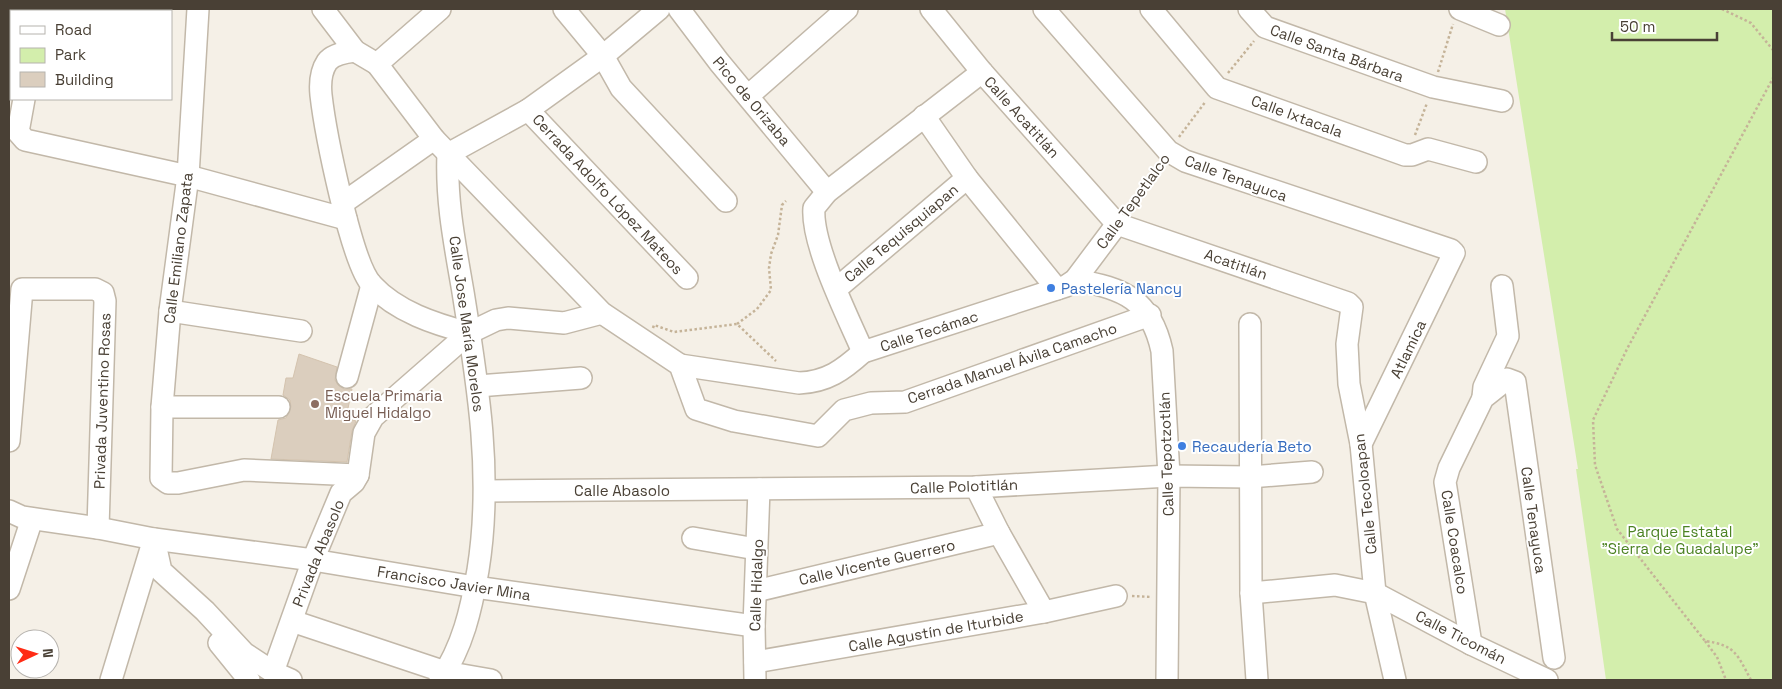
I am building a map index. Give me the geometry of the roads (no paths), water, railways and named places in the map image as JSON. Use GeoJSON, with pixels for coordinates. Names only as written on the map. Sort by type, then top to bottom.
{"type":"FeatureCollection","features":[{"type":"Feature","properties":{"kind":"street","name":"Calle Emiliano Zapata"},"geometry":{"type":"LineString","coordinates":[[198,9],[188,176],[170,311],[162,407],[160,478],[168,483],[178,483],[244,470],[358,475]]}},
{"type":"Feature","properties":{"kind":"street"},"geometry":{"type":"LineString","coordinates":[[323,9],[355,51],[377,64],[441,146],[602,313],[680,365],[799,383],[814,382],[829,378],[845,368],[863,352]]}},
{"type":"Feature","properties":{"kind":"street"},"geometry":{"type":"LineString","coordinates":[[377,64],[440,9]]}},
{"type":"Feature","properties":{"kind":"street"},"geometry":{"type":"LineString","coordinates":[[564,9],[602,56],[621,88],[726,200]]}},
{"type":"Feature","properties":{"kind":"street"},"geometry":{"type":"LineString","coordinates":[[24,100],[18,132],[25,140],[345,211],[441,146],[528,110],[602,56],[659,9]]}},
{"type":"Feature","properties":{"kind":"street","name":"Pico de Orizaba"},"geometry":{"type":"LineString","coordinates":[[679,9],[827,192]]}},
{"type":"Feature","properties":{"kind":"street"},"geometry":{"type":"LineString","coordinates":[[748,96],[847,9]]}},
{"type":"Feature","properties":{"kind":"street","name":"Calle Acatitlán"},"geometry":{"type":"LineString","coordinates":[[930,9],[982,72],[1117,224]]}},
{"type":"Feature","properties":{"kind":"street","name":"Calle Tenayuca"},"geometry":{"type":"LineString","coordinates":[[1044,9],[1168,151],[1185,161],[1208,170],[1451,250],[1454,253]]}},
{"type":"Feature","properties":{"kind":"street","name":"Calle Ixtacala"},"geometry":{"type":"LineString","coordinates":[[1151,9],[1217,88],[1405,154],[1412,155],[1428,150],[1476,162]]}},
{"type":"Feature","properties":{"kind":"street","name":"Calle Santa Bárbara"},"geometry":{"type":"LineString","coordinates":[[1249,9],[1265,27],[1433,86],[1502,101]]}},
{"type":"Feature","properties":{"kind":"street"},"geometry":{"type":"LineString","coordinates":[[1460,9],[1498,25]]}},
{"type":"Feature","properties":{"kind":"street"},"geometry":{"type":"LineString","coordinates":[[355,51],[335,56],[328,61],[321,83],[321,94],[357,260],[372,285],[410,312],[447,327],[469,333]]}},
{"type":"Feature","properties":{"kind":"street"},"geometry":{"type":"LineString","coordinates":[[827,192],[982,72]]}},
{"type":"Feature","properties":{"kind":"street","name":"Cerrada Adolfo López Mateos"},"geometry":{"type":"LineString","coordinates":[[528,110],[687,278]]}},
{"type":"Feature","properties":{"kind":"street"},"geometry":{"type":"LineString","coordinates":[[924,116],[967,178],[1066,285]]}},
{"type":"Feature","properties":{"kind":"street","name":"Calle Jose María Morelos"},"geometry":{"type":"LineString","coordinates":[[441,146],[478,386],[486,491],[483,538],[469,618],[460,645],[443,676]]}},
{"type":"Feature","properties":{"kind":"street","name":"Calle Tequisquiapan"},"geometry":{"type":"LineString","coordinates":[[836,288],[967,178]]}},
{"type":"Feature","properties":{"kind":"street","name":"Calle Tecámac"},"geometry":{"type":"LineString","coordinates":[[827,192],[816,203],[813,213],[815,227],[836,288],[863,352],[1066,285]]}},
{"type":"Feature","properties":{"kind":"street","name":"Calle Tepetlalco"},"geometry":{"type":"LineString","coordinates":[[1066,285],[1117,224]]}},
{"type":"Feature","properties":{"kind":"street","name":"Acatitlán"},"geometry":{"type":"LineString","coordinates":[[1117,224],[1348,303],[1352,307]]}},
{"type":"Feature","properties":{"kind":"street","name":"Atlamica"},"geometry":{"type":"LineString","coordinates":[[1361,444],[1454,253]]}},
{"type":"Feature","properties":{"kind":"street"},"geometry":{"type":"LineString","coordinates":[[347,377],[372,285]]}},
{"type":"Feature","properties":{"kind":"street","name":"Calle Tepotzotlán"},"geometry":{"type":"LineString","coordinates":[[1066,285],[1118,289],[1150,315],[1158,332],[1162,351],[1169,476],[1167,680]]}},
{"type":"Feature","properties":{"kind":"street"},"geometry":{"type":"LineString","coordinates":[[1483,398],[1484,387],[1508,336],[1502,286]]}},
{"type":"Feature","properties":{"kind":"street","name":"Privada Juventino Rosas"},"geometry":{"type":"LineString","coordinates":[[9,441],[13,376],[22,289],[95,289],[103,293],[105,301],[98,528]]}},
{"type":"Feature","properties":{"kind":"street","name":"Calle Tecoloapan"},"geometry":{"type":"LineString","coordinates":[[1352,307],[1347,344],[1347,364],[1361,444],[1375,593],[1395,680]]}},
{"type":"Feature","properties":{"kind":"street"},"geometry":{"type":"LineString","coordinates":[[170,311],[301,331]]}},
{"type":"Feature","properties":{"kind":"street"},"geometry":{"type":"LineString","coordinates":[[358,475],[364,433],[374,417],[469,333],[501,318],[564,323],[602,313]]}},
{"type":"Feature","properties":{"kind":"street","name":"Cerrada Manuel Ávila Camacho"},"geometry":{"type":"LineString","coordinates":[[680,365],[696,409],[734,421],[818,436],[844,410],[872,404],[905,402],[1150,315]]}},
{"type":"Feature","properties":{"kind":"street"},"geometry":{"type":"LineString","coordinates":[[1250,324],[1251,593],[1257,680]]}},
{"type":"Feature","properties":{"kind":"street"},"geometry":{"type":"LineString","coordinates":[[478,386],[581,378]]}},
{"type":"Feature","properties":{"kind":"street","name":"Calle Coacalco"},"geometry":{"type":"LineString","coordinates":[[1471,644],[1445,482],[1449,468],[1483,398],[1507,379],[1515,382]]}},
{"type":"Feature","properties":{"kind":"street","name":"Calle Tenayuca"},"geometry":{"type":"LineString","coordinates":[[1515,382],[1554,658]]}},
{"type":"Feature","properties":{"kind":"street"},"geometry":{"type":"LineString","coordinates":[[162,407],[278,407]]}},
{"type":"Feature","properties":{"kind":"street","name":"Calle Polotitlán"},"geometry":{"type":"LineString","coordinates":[[759,489],[976,487],[1169,476],[1250,477],[1312,472]]}},
{"type":"Feature","properties":{"kind":"street","name":"Privada Abasolo"},"geometry":{"type":"LineString","coordinates":[[282,676],[292,620],[313,560],[341,494],[358,475]]}},
{"type":"Feature","properties":{"kind":"street"},"geometry":{"type":"LineString","coordinates":[[976,487],[999,533],[1044,612]]}},
{"type":"Feature","properties":{"kind":"street","name":"Calle Abasolo"},"geometry":{"type":"LineString","coordinates":[[486,491],[759,489]]}},
{"type":"Feature","properties":{"kind":"street","name":"Calle Hidalgo"},"geometry":{"type":"LineString","coordinates":[[755,671],[754,626],[759,489]]}},
{"type":"Feature","properties":{"kind":"street","name":"Francisco Javier Mina"},"geometry":{"type":"LineString","coordinates":[[9,510],[32,519],[98,528],[154,539],[313,560],[475,587],[754,626]]}},
{"type":"Feature","properties":{"kind":"street"},"geometry":{"type":"LineString","coordinates":[[9,589],[32,519]]}},
{"type":"Feature","properties":{"kind":"street","name":"Calle Vicente Guerrero"},"geometry":{"type":"LineString","coordinates":[[756,591],[999,533]]}},
{"type":"Feature","properties":{"kind":"street"},"geometry":{"type":"LineString","coordinates":[[694,538],[756,549]]}},
{"type":"Feature","properties":{"kind":"street"},"geometry":{"type":"LineString","coordinates":[[154,539],[161,571],[205,611],[244,653],[282,676]]}},
{"type":"Feature","properties":{"kind":"street"},"geometry":{"type":"LineString","coordinates":[[111,680],[154,539]]}},
{"type":"Feature","properties":{"kind":"street","name":"Calle Ticomán"},"geometry":{"type":"LineString","coordinates":[[1251,593],[1335,585],[1375,593],[1471,644],[1547,680]]}},
{"type":"Feature","properties":{"kind":"street","name":"Calle Agustín de Iturbide"},"geometry":{"type":"LineString","coordinates":[[755,671],[1116,596]]}},
{"type":"Feature","properties":{"kind":"street"},"geometry":{"type":"LineString","coordinates":[[205,611],[209,627],[217,640],[249,680]]}},
{"type":"Feature","properties":{"kind":"street"},"geometry":{"type":"LineString","coordinates":[[292,620],[443,676],[491,680]]}},
{"type":"Feature","properties":{"kind":"place","name":"Pastelería Nancy"},"geometry":{"type":"Point","coordinates":[1051,288]}},
{"type":"Feature","properties":{"kind":"place","name":"Escuela Primaria Miguel Hidalgo"},"geometry":{"type":"Point","coordinates":[315,404]}},
{"type":"Feature","properties":{"kind":"place","name":"Recaudería Beto"},"geometry":{"type":"Point","coordinates":[1182,446]}},
{"type":"Feature","properties":{"kind":"park label","name":"Parque Estatal \"Sierra de Guadalupe\""},"geometry":{"type":"Point","coordinates":[1680,540]}}]}
